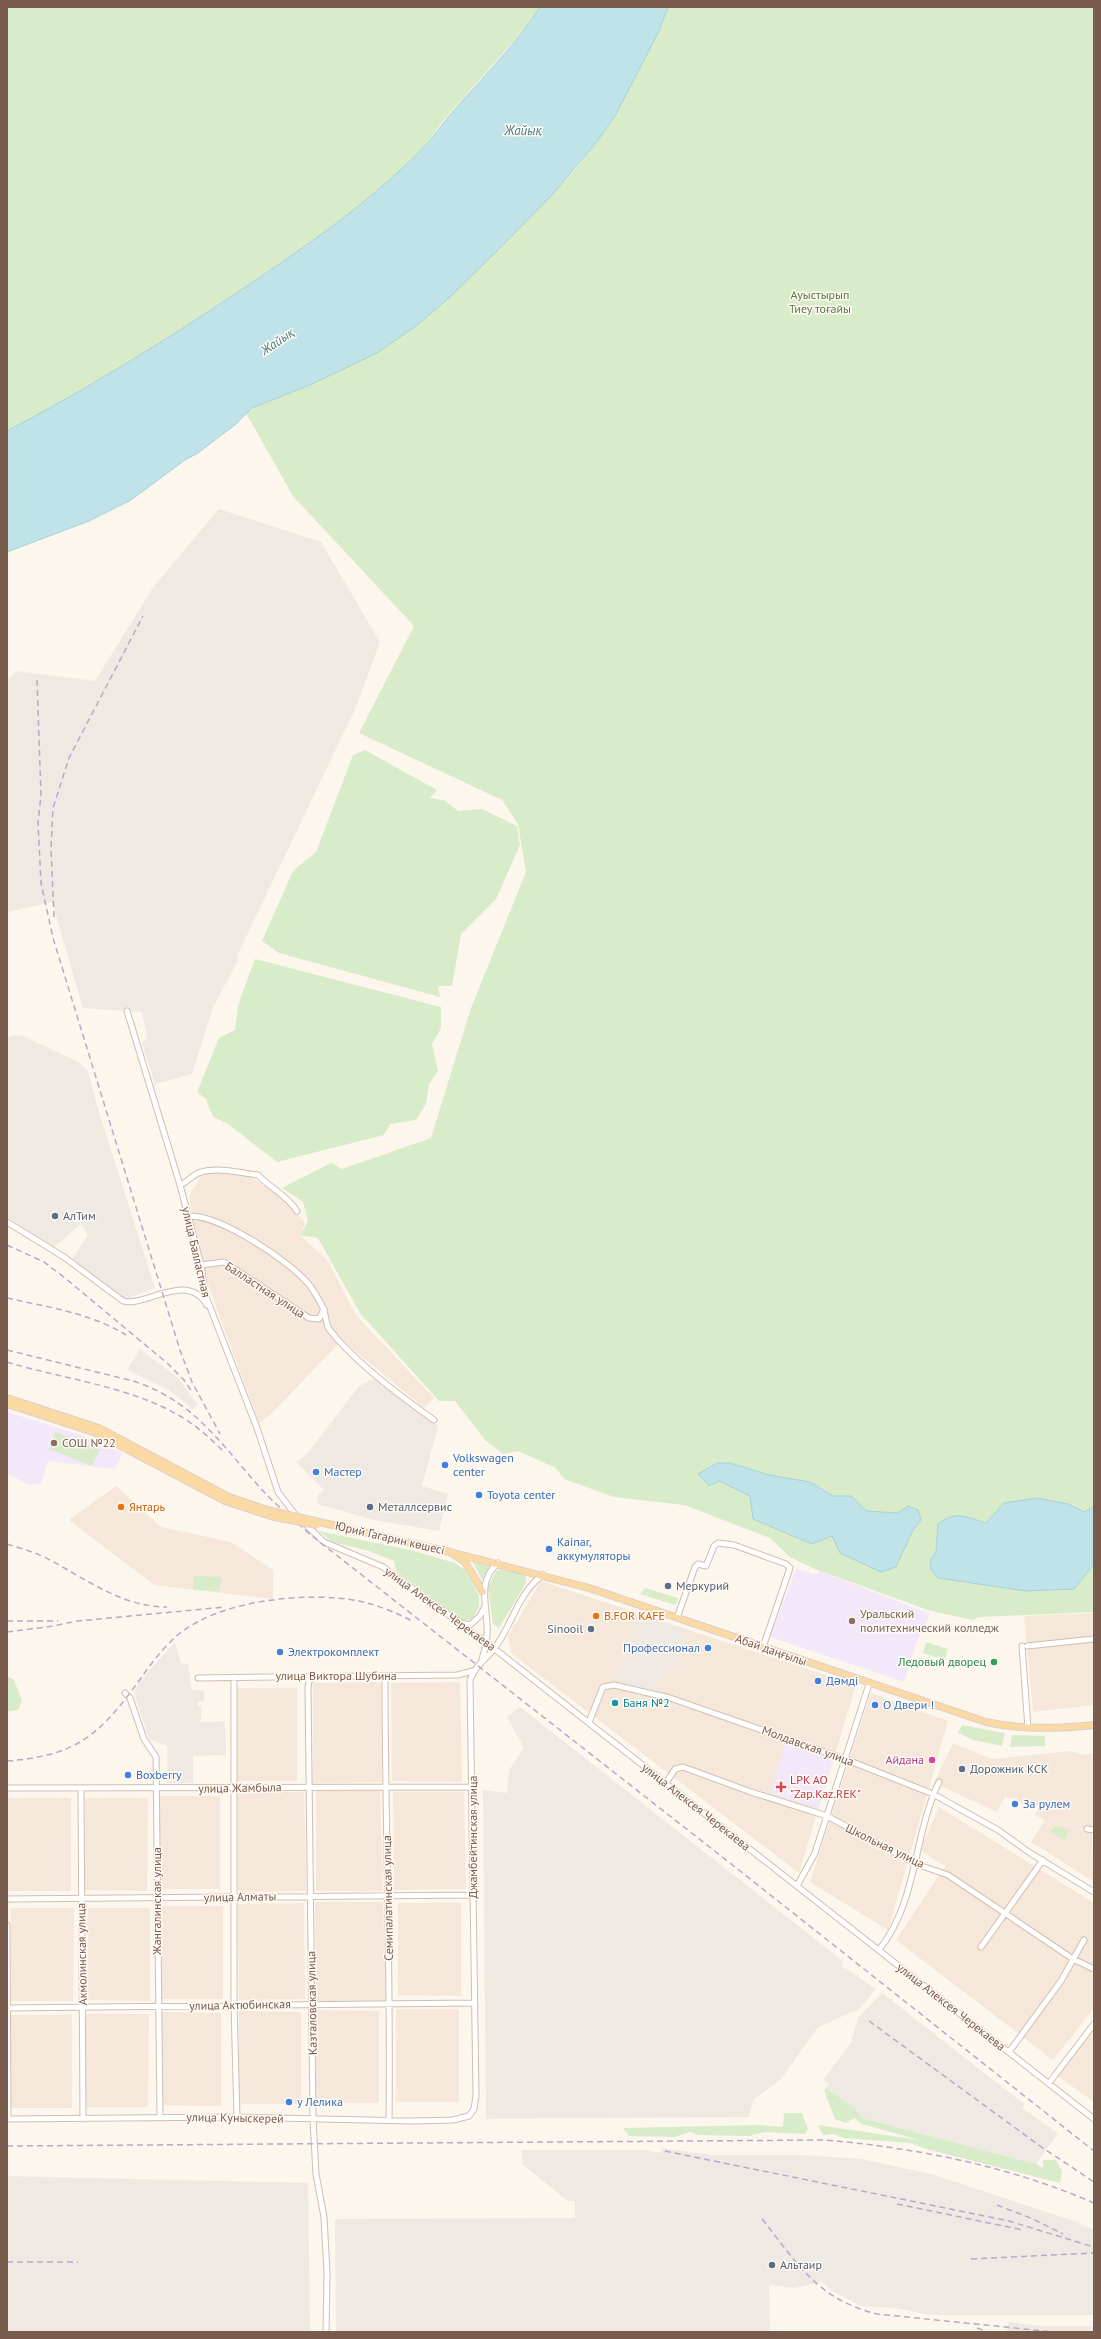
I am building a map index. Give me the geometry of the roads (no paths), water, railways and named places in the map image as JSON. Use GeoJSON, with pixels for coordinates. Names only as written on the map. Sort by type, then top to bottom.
{"type":"FeatureCollection","features":[{"type":"Feature","properties":{"kind":"main road","name":"Юрий Гагарин көшесі"},"geometry":{"type":"LineString","coordinates":[[7,1398],[98,1428],[229,1497],[267,1510],[450,1552]]}},
{"type":"Feature","properties":{"kind":"main road","name":"Юрий Гагарин көшесі"},"geometry":{"type":"LineString","coordinates":[[7,1404],[96,1433],[225,1501],[274,1517],[450,1552]]}},
{"type":"Feature","properties":{"kind":"main road","name":"Абай даңғылы"},"geometry":{"type":"LineString","coordinates":[[450,1552],[544,1574],[986,1722],[1010,1727],[1028,1728],[1094,1725]]}},
{"type":"Feature","properties":{"kind":"main road"},"geometry":{"type":"LineString","coordinates":[[450,1552],[465,1562],[483,1592]]}},
{"type":"Feature","properties":{"kind":"street","name":"улица Балластная"},"geometry":{"type":"LineString","coordinates":[[127,1010],[180,1185],[201,1265],[205,1294],[257,1428],[271,1475],[278,1492],[290,1510]]}},
{"type":"Feature","properties":{"kind":"street"},"geometry":{"type":"LineString","coordinates":[[180,1185],[187,1183],[200,1172],[211,1170],[258,1175],[265,1183],[292,1202],[297,1211]]}},
{"type":"Feature","properties":{"kind":"street"},"geometry":{"type":"LineString","coordinates":[[188,1216],[199,1215],[217,1222],[291,1266],[310,1286],[324,1309],[328,1327],[362,1363],[434,1420]]}},
{"type":"Feature","properties":{"kind":"street"},"geometry":{"type":"LineString","coordinates":[[7,1222],[64,1256],[123,1301],[128,1302],[160,1292],[182,1291],[198,1296],[206,1302],[213,1314]]}},
{"type":"Feature","properties":{"kind":"street","name":"Балластная улица"},"geometry":{"type":"LineString","coordinates":[[201,1265],[224,1262],[309,1318],[318,1319],[324,1309]]}},
{"type":"Feature","properties":{"kind":"street","name":"улица Алексея Черекаева"},"geometry":{"type":"LineString","coordinates":[[290,1510],[324,1542],[384,1567],[487,1643],[1094,2119]]}},
{"type":"Feature","properties":{"kind":"street"},"geometry":{"type":"LineString","coordinates":[[677,1618],[695,1567],[698,1564],[706,1566],[714,1546],[718,1543],[734,1544],[786,1564],[790,1568],[763,1647]]}},
{"type":"Feature","properties":{"kind":"street"},"geometry":{"type":"LineString","coordinates":[[482,1659],[487,1643],[483,1592],[489,1573],[498,1563]]}},
{"type":"Feature","properties":{"kind":"street","name":"Джамбейтинская улица"},"geometry":{"type":"LineString","coordinates":[[464,2119],[472,2113],[475,2104],[473,1787],[470,1680],[473,1671],[482,1659],[494,1649],[529,1587],[544,1574]]}},
{"type":"Feature","properties":{"kind":"street"},"geometry":{"type":"LineString","coordinates":[[458,1623],[470,1625],[476,1622],[485,1605]]}},
{"type":"Feature","properties":{"kind":"street"},"geometry":{"type":"LineString","coordinates":[[1028,1728],[1025,1646],[1094,1640]]}},
{"type":"Feature","properties":{"kind":"street","name":"улица Виктора Шубина"},"geometry":{"type":"LineString","coordinates":[[198,1678],[457,1675],[473,1671]]}},
{"type":"Feature","properties":{"kind":"street","name":"Казталовская улица"},"geometry":{"type":"LineString","coordinates":[[315,1676],[309,1681],[308,1688],[313,2119],[316,2174],[324,2217],[327,2273],[326,2332]]}},
{"type":"Feature","properties":{"kind":"street","name":"Семипалатинская улица"},"geometry":{"type":"LineString","coordinates":[[385,1676],[385,1787],[391,2004],[389,2120]]}},
{"type":"Feature","properties":{"kind":"street"},"geometry":{"type":"LineString","coordinates":[[234,1677],[234,2005],[237,2117]]}},
{"type":"Feature","properties":{"kind":"street"},"geometry":{"type":"LineString","coordinates":[[797,1886],[804,1876],[815,1853],[869,1684]]}},
{"type":"Feature","properties":{"kind":"street","name":"Молдавская улица"},"geometry":{"type":"LineString","coordinates":[[589,1722],[603,1687],[614,1685],[670,1698],[845,1759],[933,1794],[998,1830],[1094,1892]]}},
{"type":"Feature","properties":{"kind":"street","name":"Жангалинская улица"},"geometry":{"type":"LineString","coordinates":[[125,1693],[130,1698],[144,1739],[156,1757],[160,2118]]}},
{"type":"Feature","properties":{"kind":"street","name":"Школьная улица"},"geometry":{"type":"LineString","coordinates":[[666,1784],[675,1769],[682,1767],[751,1792],[827,1816],[916,1864],[948,1875],[1073,1960],[1094,1969]]}},
{"type":"Feature","properties":{"kind":"street"},"geometry":{"type":"LineString","coordinates":[[878,1950],[896,1922],[916,1864],[919,1844],[933,1794],[939,1782]]}},
{"type":"Feature","properties":{"kind":"street","name":"улица Жамбыла"},"geometry":{"type":"LineString","coordinates":[[7,1788],[233,1789],[473,1787]]}},
{"type":"Feature","properties":{"kind":"street","name":"Акмолинская улица"},"geometry":{"type":"LineString","coordinates":[[81,1789],[83,2119]]}},
{"type":"Feature","properties":{"kind":"street"},"geometry":{"type":"LineString","coordinates":[[1087,1829],[1094,1830]]}},
{"type":"Feature","properties":{"kind":"street"},"geometry":{"type":"LineString","coordinates":[[981,1947],[1043,1860]]}},
{"type":"Feature","properties":{"kind":"street","name":"улица Алматы"},"geometry":{"type":"LineString","coordinates":[[7,1898],[234,1898],[473,1895]]}},
{"type":"Feature","properties":{"kind":"street"},"geometry":{"type":"LineString","coordinates":[[7,1925],[8,2120]]}},
{"type":"Feature","properties":{"kind":"street"},"geometry":{"type":"LineString","coordinates":[[1009,2052],[1061,1981],[1084,1940]]}},
{"type":"Feature","properties":{"kind":"street","name":"улица Актюбинская"},"geometry":{"type":"LineString","coordinates":[[8,2008],[474,2003]]}},
{"type":"Feature","properties":{"kind":"street"},"geometry":{"type":"LineString","coordinates":[[1049,2083],[1094,2024]]}},
{"type":"Feature","properties":{"kind":"street","name":"улица Куныскерей"},"geometry":{"type":"LineString","coordinates":[[8,2120],[237,2117],[389,2120],[464,2119]]}},
{"type":"Feature","properties":{"kind":"water","name":"Жайық"},"geometry":{"type":"Polygon","coordinates":[[[540,7],[668,7],[658,33],[615,116],[596,143],[551,196],[450,297],[416,326],[377,353],[310,385],[252,408],[236,424],[198,453],[185,460],[131,500],[89,521],[7,552],[7,431],[95,382],[182,329],[328,230],[391,179],[425,146],[456,107],[513,43],[540,7]]]}},
{"type":"Feature","properties":{"kind":"water"},"geometry":{"type":"Polygon","coordinates":[[[717,1463],[730,1463],[769,1475],[810,1482],[833,1496],[851,1496],[867,1511],[898,1513],[908,1506],[918,1510],[921,1520],[913,1530],[896,1567],[881,1572],[840,1553],[832,1536],[812,1544],[753,1519],[750,1496],[719,1481],[709,1486],[698,1474],[717,1463]]]}},
{"type":"Feature","properties":{"kind":"water"},"geometry":{"type":"Polygon","coordinates":[[[1038,1498],[1068,1504],[1085,1512],[1094,1506],[1094,1564],[1074,1589],[1026,1591],[938,1578],[931,1570],[930,1560],[936,1552],[938,1524],[956,1516],[967,1517],[986,1523],[1004,1503],[1038,1498]]]}},
{"type":"Feature","properties":{"kind":"railway"},"geometry":{"type":"LineString","coordinates":[[54,917],[51,848],[53,808],[69,758],[143,616]]}},
{"type":"Feature","properties":{"kind":"railway"},"geometry":{"type":"LineString","coordinates":[[37,680],[41,795],[38,823],[41,883],[53,938],[180,1350],[192,1382],[220,1434]]}},
{"type":"Feature","properties":{"kind":"railway"},"geometry":{"type":"LineString","coordinates":[[7,1245],[44,1262],[65,1278],[167,1363],[184,1380],[192,1392]]}},
{"type":"Feature","properties":{"kind":"railway"},"geometry":{"type":"LineString","coordinates":[[7,1298],[84,1316],[112,1327],[126,1335]]}},
{"type":"Feature","properties":{"kind":"railway"},"geometry":{"type":"LineString","coordinates":[[7,1350],[133,1381],[154,1389],[188,1410],[216,1437],[269,1497],[312,1536],[730,1863],[1094,2151]]}},
{"type":"Feature","properties":{"kind":"railway"},"geometry":{"type":"LineString","coordinates":[[7,1362],[108,1387],[157,1404],[180,1416],[200,1430],[225,1453]]}},
{"type":"Feature","properties":{"kind":"railway"},"geometry":{"type":"LineString","coordinates":[[7,1544],[42,1556],[117,1596],[150,1606],[167,1607]]}},
{"type":"Feature","properties":{"kind":"railway"},"geometry":{"type":"LineString","coordinates":[[7,1761],[50,1754],[67,1749],[82,1741],[109,1719],[167,1645],[179,1634],[197,1622],[217,1613],[240,1606],[265,1601],[314,1597],[359,1601],[386,1609],[412,1621]]}},
{"type":"Feature","properties":{"kind":"railway"},"geometry":{"type":"LineString","coordinates":[[7,1632],[78,1621],[225,1607]]}},
{"type":"Feature","properties":{"kind":"railway"},"geometry":{"type":"LineString","coordinates":[[7,1621],[58,1621]]}},
{"type":"Feature","properties":{"kind":"railway"},"geometry":{"type":"LineString","coordinates":[[869,2021],[1040,2146],[1094,2182]]}},
{"type":"Feature","properties":{"kind":"railway"},"geometry":{"type":"LineString","coordinates":[[7,2146],[825,2140],[894,2148],[962,2161],[1029,2179],[1094,2203]]}},
{"type":"Feature","properties":{"kind":"railway"},"geometry":{"type":"LineString","coordinates":[[665,2151],[1009,2221],[1094,2247]]}},
{"type":"Feature","properties":{"kind":"railway"},"geometry":{"type":"LineString","coordinates":[[897,2204],[1023,2230]]}},
{"type":"Feature","properties":{"kind":"railway"},"geometry":{"type":"LineString","coordinates":[[997,2205],[1033,2219],[1063,2234]]}},
{"type":"Feature","properties":{"kind":"railway"},"geometry":{"type":"LineString","coordinates":[[762,2219],[810,2278],[839,2299],[856,2307],[877,2314],[1054,2332]]}},
{"type":"Feature","properties":{"kind":"railway"},"geometry":{"type":"LineString","coordinates":[[971,2259],[1094,2253]]}},
{"type":"Feature","properties":{"kind":"railway"},"geometry":{"type":"LineString","coordinates":[[7,2262],[78,2262]]}},
{"type":"Feature","properties":{"kind":"railway"},"geometry":{"type":"LineString","coordinates":[[977,2328],[989,2332]]}},
{"type":"Feature","properties":{"kind":"place","name":"АлТим"},"geometry":{"type":"Point","coordinates":[55,1216]}},
{"type":"Feature","properties":{"kind":"place","name":"СОШ №22"},"geometry":{"type":"Point","coordinates":[54,1443]}},
{"type":"Feature","properties":{"kind":"place","name":"Volkswagen center"},"geometry":{"type":"Point","coordinates":[445,1465]}},
{"type":"Feature","properties":{"kind":"place","name":"Мастер"},"geometry":{"type":"Point","coordinates":[316,1472]}},
{"type":"Feature","properties":{"kind":"place","name":"Toyota center"},"geometry":{"type":"Point","coordinates":[479,1495]}},
{"type":"Feature","properties":{"kind":"place","name":"Янтарь"},"geometry":{"type":"Point","coordinates":[121,1507]}},
{"type":"Feature","properties":{"kind":"place","name":"Металлсервис"},"geometry":{"type":"Point","coordinates":[370,1507]}},
{"type":"Feature","properties":{"kind":"place","name":"Kainar, аккумуляторы"},"geometry":{"type":"Point","coordinates":[549,1549]}},
{"type":"Feature","properties":{"kind":"place","name":"Меркурий"},"geometry":{"type":"Point","coordinates":[668,1586]}},
{"type":"Feature","properties":{"kind":"place","name":"B.FOR KAFE"},"geometry":{"type":"Point","coordinates":[596,1616]}},
{"type":"Feature","properties":{"kind":"place","name":"Уральский политехнический колледж"},"geometry":{"type":"Point","coordinates":[852,1621]}},
{"type":"Feature","properties":{"kind":"place","name":"Sinooil"},"geometry":{"type":"Point","coordinates":[591,1629]}},
{"type":"Feature","properties":{"kind":"place","name":"Профессионал"},"geometry":{"type":"Point","coordinates":[708,1648]}},
{"type":"Feature","properties":{"kind":"place","name":"Электрокомплект"},"geometry":{"type":"Point","coordinates":[280,1652]}},
{"type":"Feature","properties":{"kind":"place","name":"Ледовый дворец"},"geometry":{"type":"Point","coordinates":[994,1662]}},
{"type":"Feature","properties":{"kind":"place","name":"Дəмді"},"geometry":{"type":"Point","coordinates":[818,1681]}},
{"type":"Feature","properties":{"kind":"place","name":"Баня №2"},"geometry":{"type":"Point","coordinates":[615,1703]}},
{"type":"Feature","properties":{"kind":"place","name":"О Двери !"},"geometry":{"type":"Point","coordinates":[875,1705]}},
{"type":"Feature","properties":{"kind":"place","name":"Айдана"},"geometry":{"type":"Point","coordinates":[932,1760]}},
{"type":"Feature","properties":{"kind":"place","name":"Дорожник КСК"},"geometry":{"type":"Point","coordinates":[962,1769]}},
{"type":"Feature","properties":{"kind":"place","name":"Boxberry"},"geometry":{"type":"Point","coordinates":[128,1775]}},
{"type":"Feature","properties":{"kind":"place","name":"LPK AO \"Zap.Kaz.REK\""},"geometry":{"type":"Point","coordinates":[781,1787]}},
{"type":"Feature","properties":{"kind":"place","name":"За рулем"},"geometry":{"type":"Point","coordinates":[1015,1804]}},
{"type":"Feature","properties":{"kind":"place","name":"у Лелика"},"geometry":{"type":"Point","coordinates":[289,2102]}},
{"type":"Feature","properties":{"kind":"place","name":"Альтаир"},"geometry":{"type":"Point","coordinates":[772,2265]}},
{"type":"Feature","properties":{"kind":"park label","name":"Ауыстырып Тиеу тоғайы"},"geometry":{"type":"Point","coordinates":[820,302]}}]}
